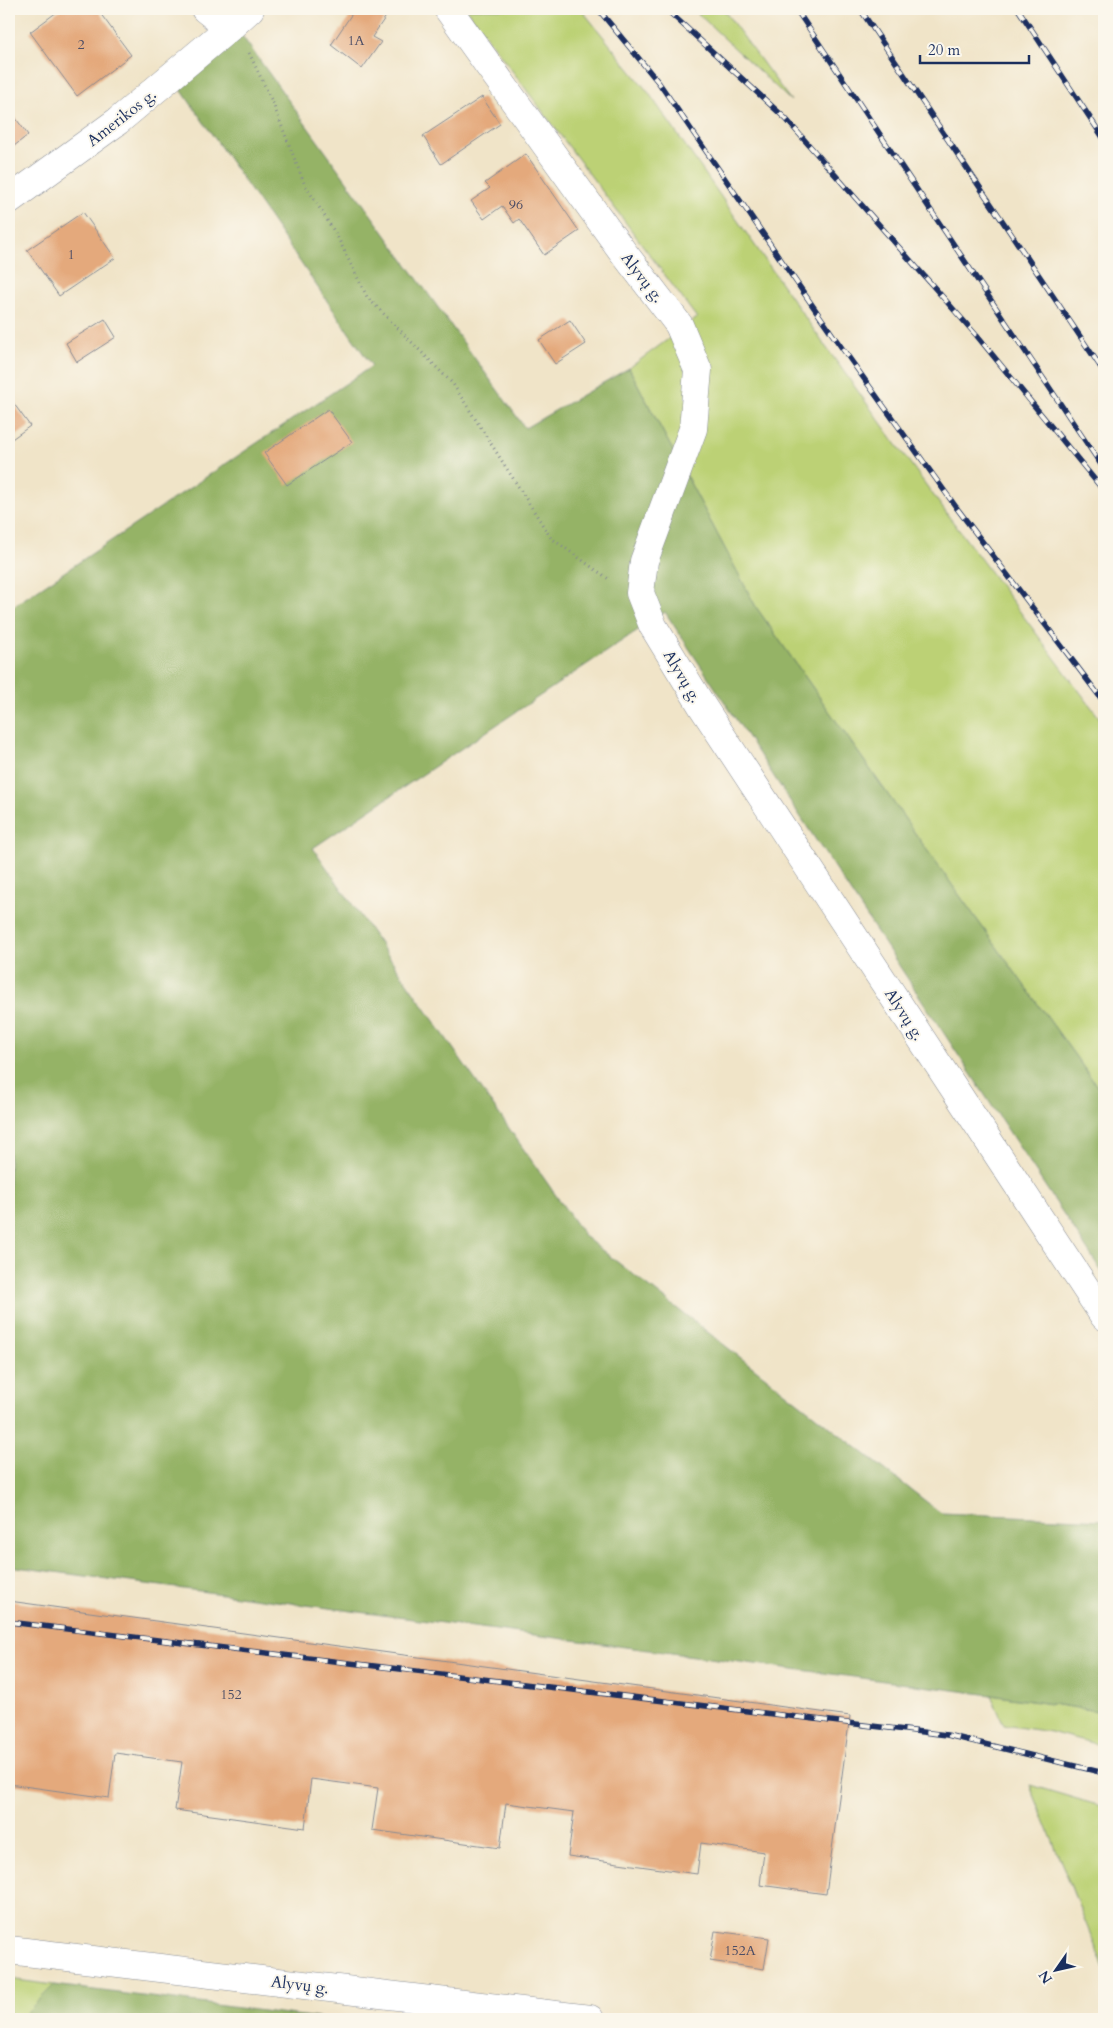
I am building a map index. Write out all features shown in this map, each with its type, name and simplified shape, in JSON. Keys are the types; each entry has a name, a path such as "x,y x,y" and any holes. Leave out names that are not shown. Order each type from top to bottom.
{"street":[{"path":"205,9 229,28 250,9"},
{"name":"Alyvų g.","path":"448,9 623,252 679,325 698,370 693,429 644,561 640,593 653,626 702,706 1104,1316"},
{"name":"Amerikos g.","path":"9,200 118,121 229,28"},
{"name":"Alyvų g.","path":"9,1950 590,2019"}],"path":[{"path":"229,28 248,52 272,101 304,183 337,236 367,297 452,384 551,538 605,578 640,593"}],"green space":[{"path":"466,9 581,9 648,92 823,343 947,514 1104,724 1104,1096 924,846 756,607 629,368 697,318"},
{"path":"693,9 723,9 791,101"},
{"path":"242,36 525,428 629,368 756,607 924,846 1104,1096 1104,1275 665,612 313,848 585,1237 941,1513 1104,1520 1104,1712 991,1695 9,1566 9,609 372,366 180,88"},
{"path":"991,1695 1104,1712 1104,1746 1050,1732 1004,1725"},
{"path":"1030,1785 1104,1807 1104,1968"},
{"path":"9,1979 54,1985 20,2019 9,2019"},
{"path":"54,1985 327,2019 20,2019"}],"building":[{"path":"61,9 97,9 131,55 77,96 30,32"},
{"path":"355,9 384,9 389,12 372,37 381,42 362,69 331,45"},
{"path":"482,97 500,124 441,164 423,136"},
{"path":"9,109 28,135 9,150"},
{"path":"526,154 579,231 544,255 519,219 514,223 502,206 484,219 471,201 490,188 485,183"},
{"path":"83,212 115,258 59,296 27,250"},
{"path":"105,319 116,337 77,362 66,343"},
{"path":"570,320 586,344 555,364 539,340"},
{"path":"9,397 30,426 9,441"},
{"path":"328,409 352,442 287,485 264,453"},
{"path":"9,1601 850,1716 826,1894 760,1885 764,1852 701,1843 697,1874 568,1856 574,1812 506,1803 500,1848 372,1830 378,1788 311,1779 305,1828 175,1810 182,1762 115,1753 109,1798 9,1784"},
{"path":"715,1931 769,1938 764,1969 710,1961"}],"railway":[{"path":"598,9 659,83 837,341 956,507 1104,702"},
{"path":"666,9 786,119 977,336 1104,491"},
{"path":"796,9 1104,469"},
{"path":"860,9 1104,372"},
{"path":"1018,9 1104,139"},
{"path":"9,1622 947,1735 1104,1773"}]}
